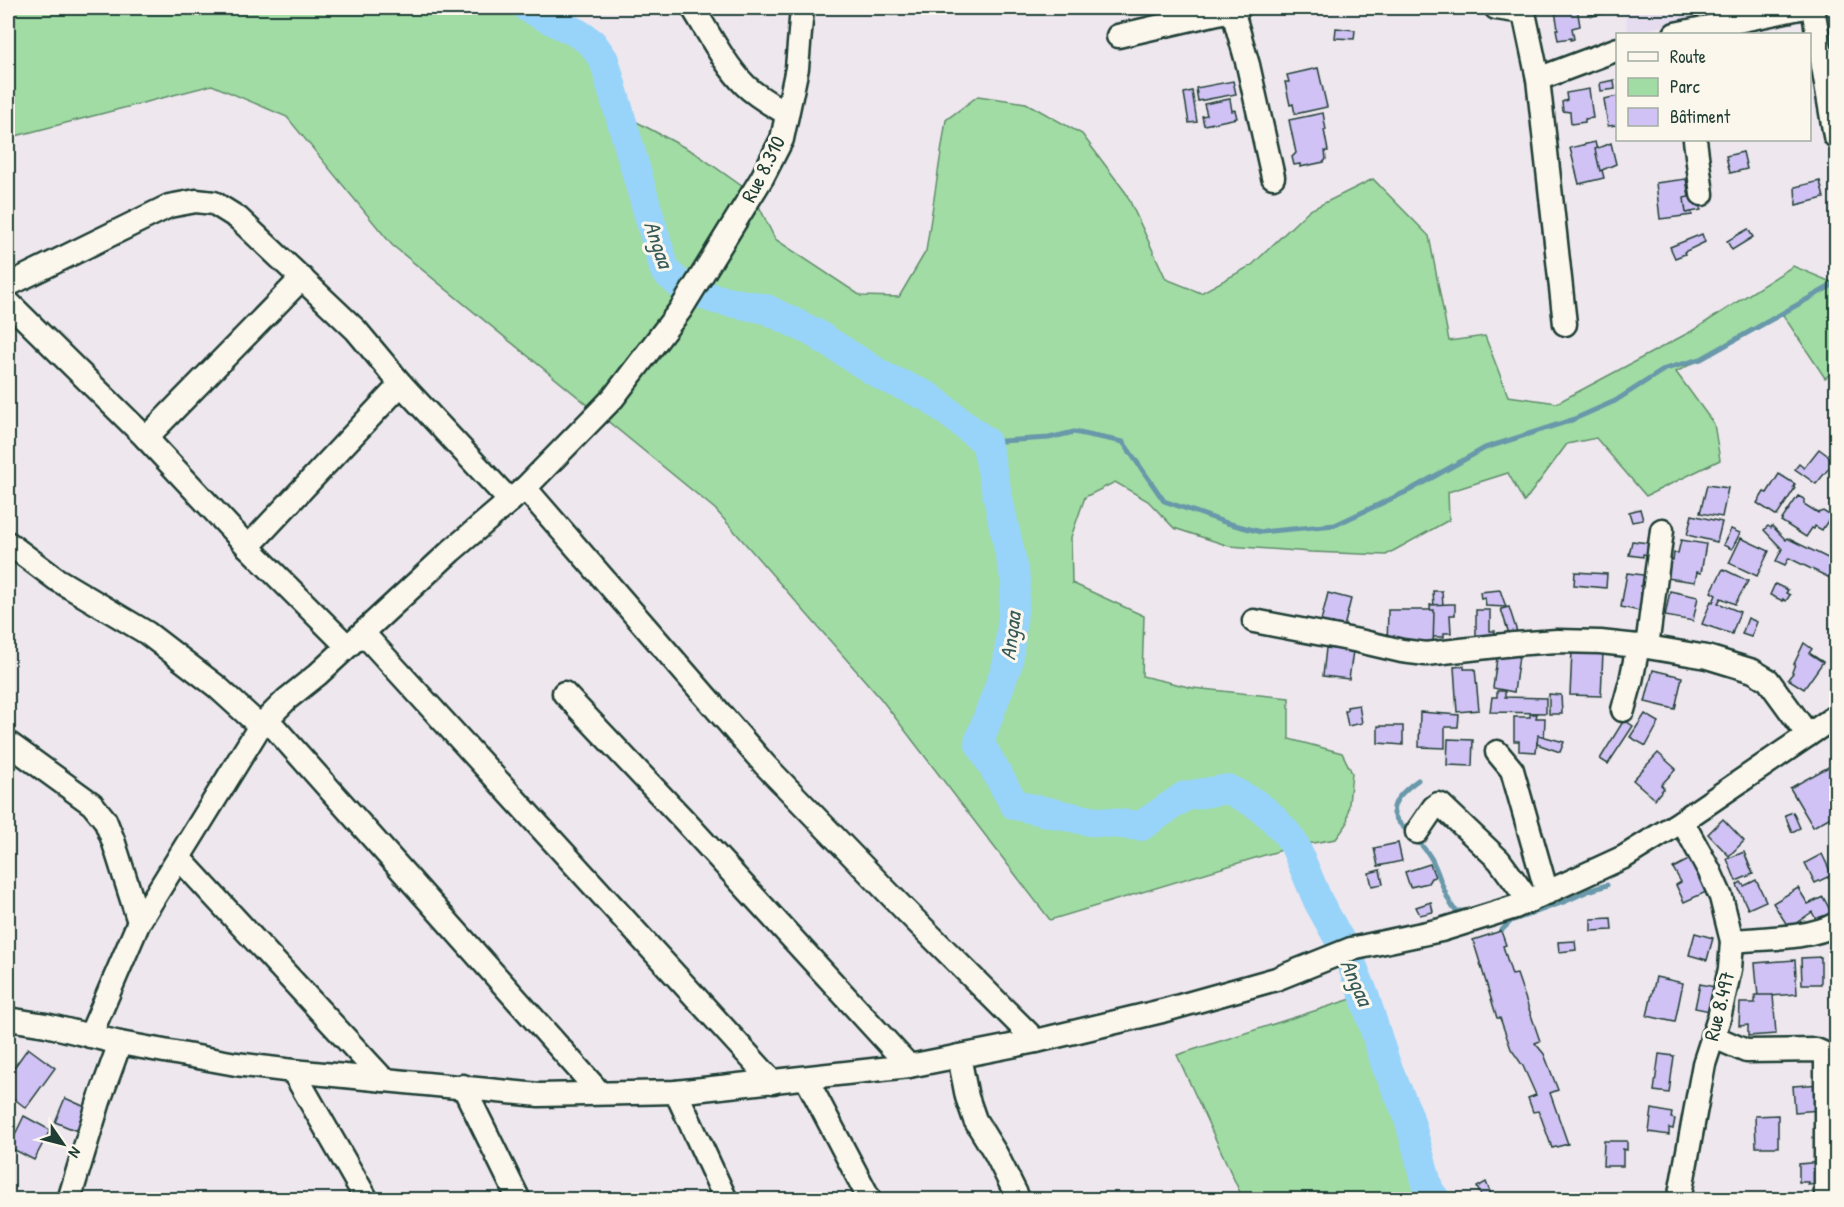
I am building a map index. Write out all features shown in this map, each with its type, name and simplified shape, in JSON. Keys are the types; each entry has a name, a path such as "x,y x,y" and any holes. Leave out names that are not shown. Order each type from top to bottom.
{"street":[{"path":"693,8 720,52 745,85 787,114"},
{"name":"Rue 8.310","path":"90,1036 139,922 263,723 451,551 517,494 614,398 681,309 762,178 782,139 797,68 802,8"},
{"path":"1118,36 1236,8 1273,177"},
{"path":"1496,8 1523,10 1538,79 1565,324"},
{"path":"1680,33 1800,8"},
{"path":"1813,8 1835,136"},
{"path":"1538,79 1616,49"},
{"path":"1695,141 1702,194"},
{"path":"8,285 169,206 196,201 214,203 238,218 356,330 401,384 517,494 765,765 1036,1041"},
{"path":"146,438 302,279"},
{"path":"8,302 146,438 248,546 355,640 773,1082"},
{"path":"248,546 401,384"},
{"path":"1623,710 1642,646 1662,530"},
{"path":"8,543 56,579 147,633 263,723 501,980 599,1092"},
{"path":"1254,621 1426,654 1557,641 1642,646 1707,657 1753,671 1768,680 1809,735"},
{"path":"564,693 909,1066"},
{"path":"8,1019 46,1025 120,1043 293,1071 539,1095 676,1092 909,1066 1036,1041 1162,1011 1276,979 1351,949 1441,930 1538,897 1624,857 1836,716"},
{"path":"8,743 92,804 105,820 139,922"},
{"path":"1497,752 1512,770 1538,897"},
{"path":"1417,832 1434,807 1441,805 1538,897"},
{"name":"Rue 8.497","path":"1679,1200 1704,1064 1730,969 1732,941 1721,897 1682,820"},
{"path":"179,858 384,1080"},
{"path":"1732,941 1811,933 1826,930 1836,924"},
{"path":"1712,1036 1746,1051 1816,1050 1822,1053 1826,1059 1826,1200"},
{"path":"69,1200 99,1101 120,1043"},
{"path":"959,1056 967,1097 975,1120 996,1154 1019,1200"},
{"path":"293,1071 367,1200"},
{"path":"806,1078 870,1200"},
{"path":"463,1086 519,1200"},
{"path":"676,1092 726,1200"}],"shaded area":[{"path":"1624,8 1753,8 1628,33"}],"green space":[{"path":"8,8 528,8 575,31 590,42 608,69 618,112 695,153 753,194 775,239 861,296 899,297 926,251 946,120 978,96 1026,103 1082,134 1126,193 1166,279 1201,293 1252,265 1308,211 1373,179 1429,236 1449,341 1485,336 1508,396 1557,403 1692,331 1793,266 1836,284 1836,371 1825,378 1783,315 1676,372 1714,424 1720,460 1646,496 1596,438 1567,444 1524,502 1508,473 1448,492 1449,520 1386,555 1229,546 1174,528 1148,501 1115,482 1085,497 1071,537 1072,583 1144,616 1142,676 1193,688 1289,698 1289,739 1342,753 1352,773 1347,824 1336,839 1295,846 1050,920 881,699 715,509 392,245 287,117 212,85 8,138"},
{"path":"1364,995 1386,1065 1408,1115 1429,1191 1436,1199 1243,1199 1177,1055"}],"building":[{"path":"891,8 919,8 920,11 892,15"},
{"path":"1552,8 1577,8 1580,26 1572,28 1574,39 1558,40 1555,11 1552,11"},
{"path":"1590,8 1616,8 1617,11 1592,16"},
{"path":"1336,28 1355,30 1354,39 1335,38"},
{"path":"1318,68 1327,107 1295,114 1293,104 1290,105 1285,82 1289,82 1287,75"},
{"path":"1614,80 1615,89 1601,91 1600,83"},
{"path":"1233,81 1236,94 1198,101 1196,88"},
{"path":"1589,89 1593,118 1571,124 1570,112 1563,111 1562,102 1567,100 1566,93"},
{"path":"1192,91 1197,122 1189,123 1184,93"},
{"path":"1616,96 1616,125 1608,126 1604,99"},
{"path":"1230,99 1232,111 1235,110 1237,118 1204,125 1202,116 1207,115 1204,104"},
{"path":"1323,113 1328,151 1325,151 1326,159 1324,162 1300,167 1300,164 1294,165 1292,157 1296,153 1289,120"},
{"path":"1595,142 1604,178 1579,184 1570,148"},
{"path":"1611,143 1616,164 1600,171 1595,149"},
{"path":"1743,152 1747,169 1730,173 1726,156"},
{"path":"1686,179 1692,215 1660,219 1656,183"},
{"path":"1820,181 1824,198 1796,205 1795,187"},
{"path":"1697,195 1701,210 1686,213 1684,198"},
{"path":"1748,229 1753,237 1732,250 1727,241"},
{"path":"1702,234 1705,242 1675,258 1670,247"},
{"path":"1819,449 1835,461 1816,484 1795,469 1799,464 1804,468"},
{"path":"1779,474 1795,484 1793,487 1795,488 1777,516 1757,503 1764,492 1767,493"},
{"path":"1707,485 1728,488 1722,517 1700,513"},
{"path":"1798,496 1804,499 1804,504 1818,513 1823,511 1831,516 1822,530 1815,526 1806,537 1781,521"},
{"path":"1640,509 1643,520 1632,522 1629,512"},
{"path":"1692,515 1722,522 1717,542 1687,535"},
{"path":"1768,526 1771,528 1772,526 1786,540 1787,538 1836,562 1836,571 1832,579 1789,558 1785,565 1776,561 1782,549 1764,530"},
{"path":"1731,529 1740,533 1732,549 1723,545"},
{"path":"1741,538 1769,551 1757,576 1729,563"},
{"path":"1681,540 1706,544 1701,573 1697,572 1695,582 1667,578 1670,560 1673,560 1674,553 1678,553"},
{"path":"1632,541 1664,545 1663,557 1643,554 1643,557 1629,555"},
{"path":"1723,569 1748,581 1735,604 1721,598 1718,603 1740,612 1732,634 1702,624 1711,601 1713,602 1716,595 1711,592"},
{"path":"1575,572 1607,574 1606,588 1574,585"},
{"path":"1627,573 1651,576 1660,590 1641,586 1641,599 1647,599 1644,612 1621,607"},
{"path":"1775,584 1788,590 1786,593 1790,595 1786,601 1770,595"},
{"path":"1500,590 1506,607 1486,606 1485,598 1481,599 1480,592"},
{"path":"1433,591 1442,591 1443,606 1434,607"},
{"path":"1670,591 1698,597 1693,621 1665,616"},
{"path":"1328,593 1351,599 1343,631 1320,625"},
{"path":"1455,604 1455,615 1450,615 1451,633 1444,633 1444,637 1432,637 1430,605"},
{"path":"1509,607 1518,635 1510,637 1501,609"},
{"path":"1388,610 1434,610 1433,648 1387,647"},
{"path":"1476,610 1490,610 1490,631 1495,631 1495,640 1476,644"},
{"path":"1748,618 1757,622 1751,637 1742,634"},
{"path":"1804,643 1812,649 1809,653 1823,662 1804,689 1788,679 1793,673 1794,664"},
{"path":"1326,648 1353,651 1349,679 1323,676"},
{"path":"1572,651 1603,652 1601,696 1570,695"},
{"path":"1519,656 1514,692 1493,688 1497,658"},
{"path":"1464,666 1464,669 1475,669 1479,710 1457,712 1454,667"},
{"path":"1653,670 1682,677 1675,709 1645,702"},
{"path":"1497,691 1505,691 1505,697 1546,698 1546,713 1490,712 1492,697 1497,697"},
{"path":"1549,694 1561,695 1562,714 1549,714"},
{"path":"1359,705 1362,723 1348,726 1345,711 1347,707"},
{"path":"1420,712 1459,715 1458,727 1445,727 1445,748 1419,747"},
{"path":"1530,714 1537,714 1536,718 1545,718 1544,742 1537,742 1536,752 1519,751 1519,741 1514,741 1514,717 1530,717"},
{"path":"1645,714 1659,722 1646,746 1630,737"},
{"path":"1624,720 1633,726 1608,764 1600,759"},
{"path":"1378,726 1403,726 1403,745 1378,743"},
{"path":"1538,735 1564,742 1560,752 1537,744"},
{"path":"1448,739 1473,740 1472,766 1447,765"},
{"path":"1658,753 1676,769 1661,785 1664,788 1655,799 1633,780"},
{"path":"1832,765 1836,773 1836,814 1813,827 1790,788"},
{"path":"1793,812 1800,828 1792,832 1785,815"},
{"path":"1723,819 1744,841 1729,856 1708,834"},
{"path":"1398,843 1402,861 1378,866 1374,848"},
{"path":"1744,852 1753,874 1736,881 1727,859"},
{"path":"1822,854 1832,875 1815,883 1805,863"},
{"path":"1698,855 1715,888 1684,902 1676,885 1681,882 1673,868"},
{"path":"1430,864 1435,877 1431,878 1428,883 1410,887 1405,872"},
{"path":"1380,870 1383,884 1372,886 1369,873"},
{"path":"1756,880 1766,901 1748,909 1737,885 1741,882 1744,886"},
{"path":"1798,888 1808,904 1823,897 1836,921 1823,932 1812,912 1789,928 1773,903"},
{"path":"1431,902 1433,912 1420,915 1416,907"},
{"path":"1611,918 1612,930 1591,931 1591,919"},
{"path":"1501,931 1512,975 1517,974 1540,1041 1535,1043 1544,1054 1558,1090 1550,1093 1568,1144 1552,1148 1541,1117 1538,1111 1533,1112 1528,1098 1536,1095 1523,1066 1511,1049 1500,1018 1497,1018 1473,940"},
{"path":"1695,933 1713,938 1707,960 1689,955"},
{"path":"1575,941 1576,950 1559,952 1558,942"},
{"path":"1821,957 1821,984 1802,984 1801,958"},
{"path":"1795,960 1797,994 1758,997 1755,963"},
{"path":"1656,977 1683,983 1675,1022 1647,1016"},
{"path":"1700,984 1725,989 1715,1012 1695,1008"},
{"path":"1755,995 1773,995 1776,1034 1748,1036 1748,1025 1739,1026 1740,1003 1755,1003"},
{"path":"28,1048 55,1068 26,1108 8,1094 8,1076"},
{"path":"1659,1054 1674,1056 1669,1093 1654,1091"},
{"path":"1822,1084 1820,1110 1795,1112 1793,1086"},
{"path":"65,1098 92,1110 82,1133 55,1122"},
{"path":"1652,1109 1672,1113 1671,1118 1675,1119 1673,1129 1669,1128 1669,1135 1649,1132"},
{"path":"1778,1115 1778,1147 1756,1147 1755,1116"},
{"path":"24,1116 50,1130 34,1160 9,1147"},
{"path":"1604,1141 1627,1141 1627,1150 1623,1149 1623,1166 1603,1166"},
{"path":"1820,1162 1821,1184 1808,1185 1809,1182 1799,1182 1799,1164"},
{"path":"1486,1182 1492,1200 1483,1200 1477,1187"}],"waterway":[{"name":"Angaa","path":"528,8 579,34 592,43 604,60 665,271 682,286 715,299 766,309 813,332 884,377 929,397 986,442 1016,582 1008,663 979,742 1015,805 1090,821 1141,826 1185,796 1228,789 1256,804 1271,816 1288,835 1295,846 1318,901 1348,955 1364,995 1386,1065 1408,1115 1429,1191 1436,1200"},
{"path":"986,442 1049,438 1074,432 1123,442 1164,501 1261,532 1335,525 1410,490 1485,448 1572,420 1615,401 1665,369 1701,359 1836,283"},
{"path":"1418,780 1395,803 1394,812 1398,820 1423,846 1431,858 1454,909 1466,911"},
{"path":"1501,931 1511,921 1607,885"}]}
